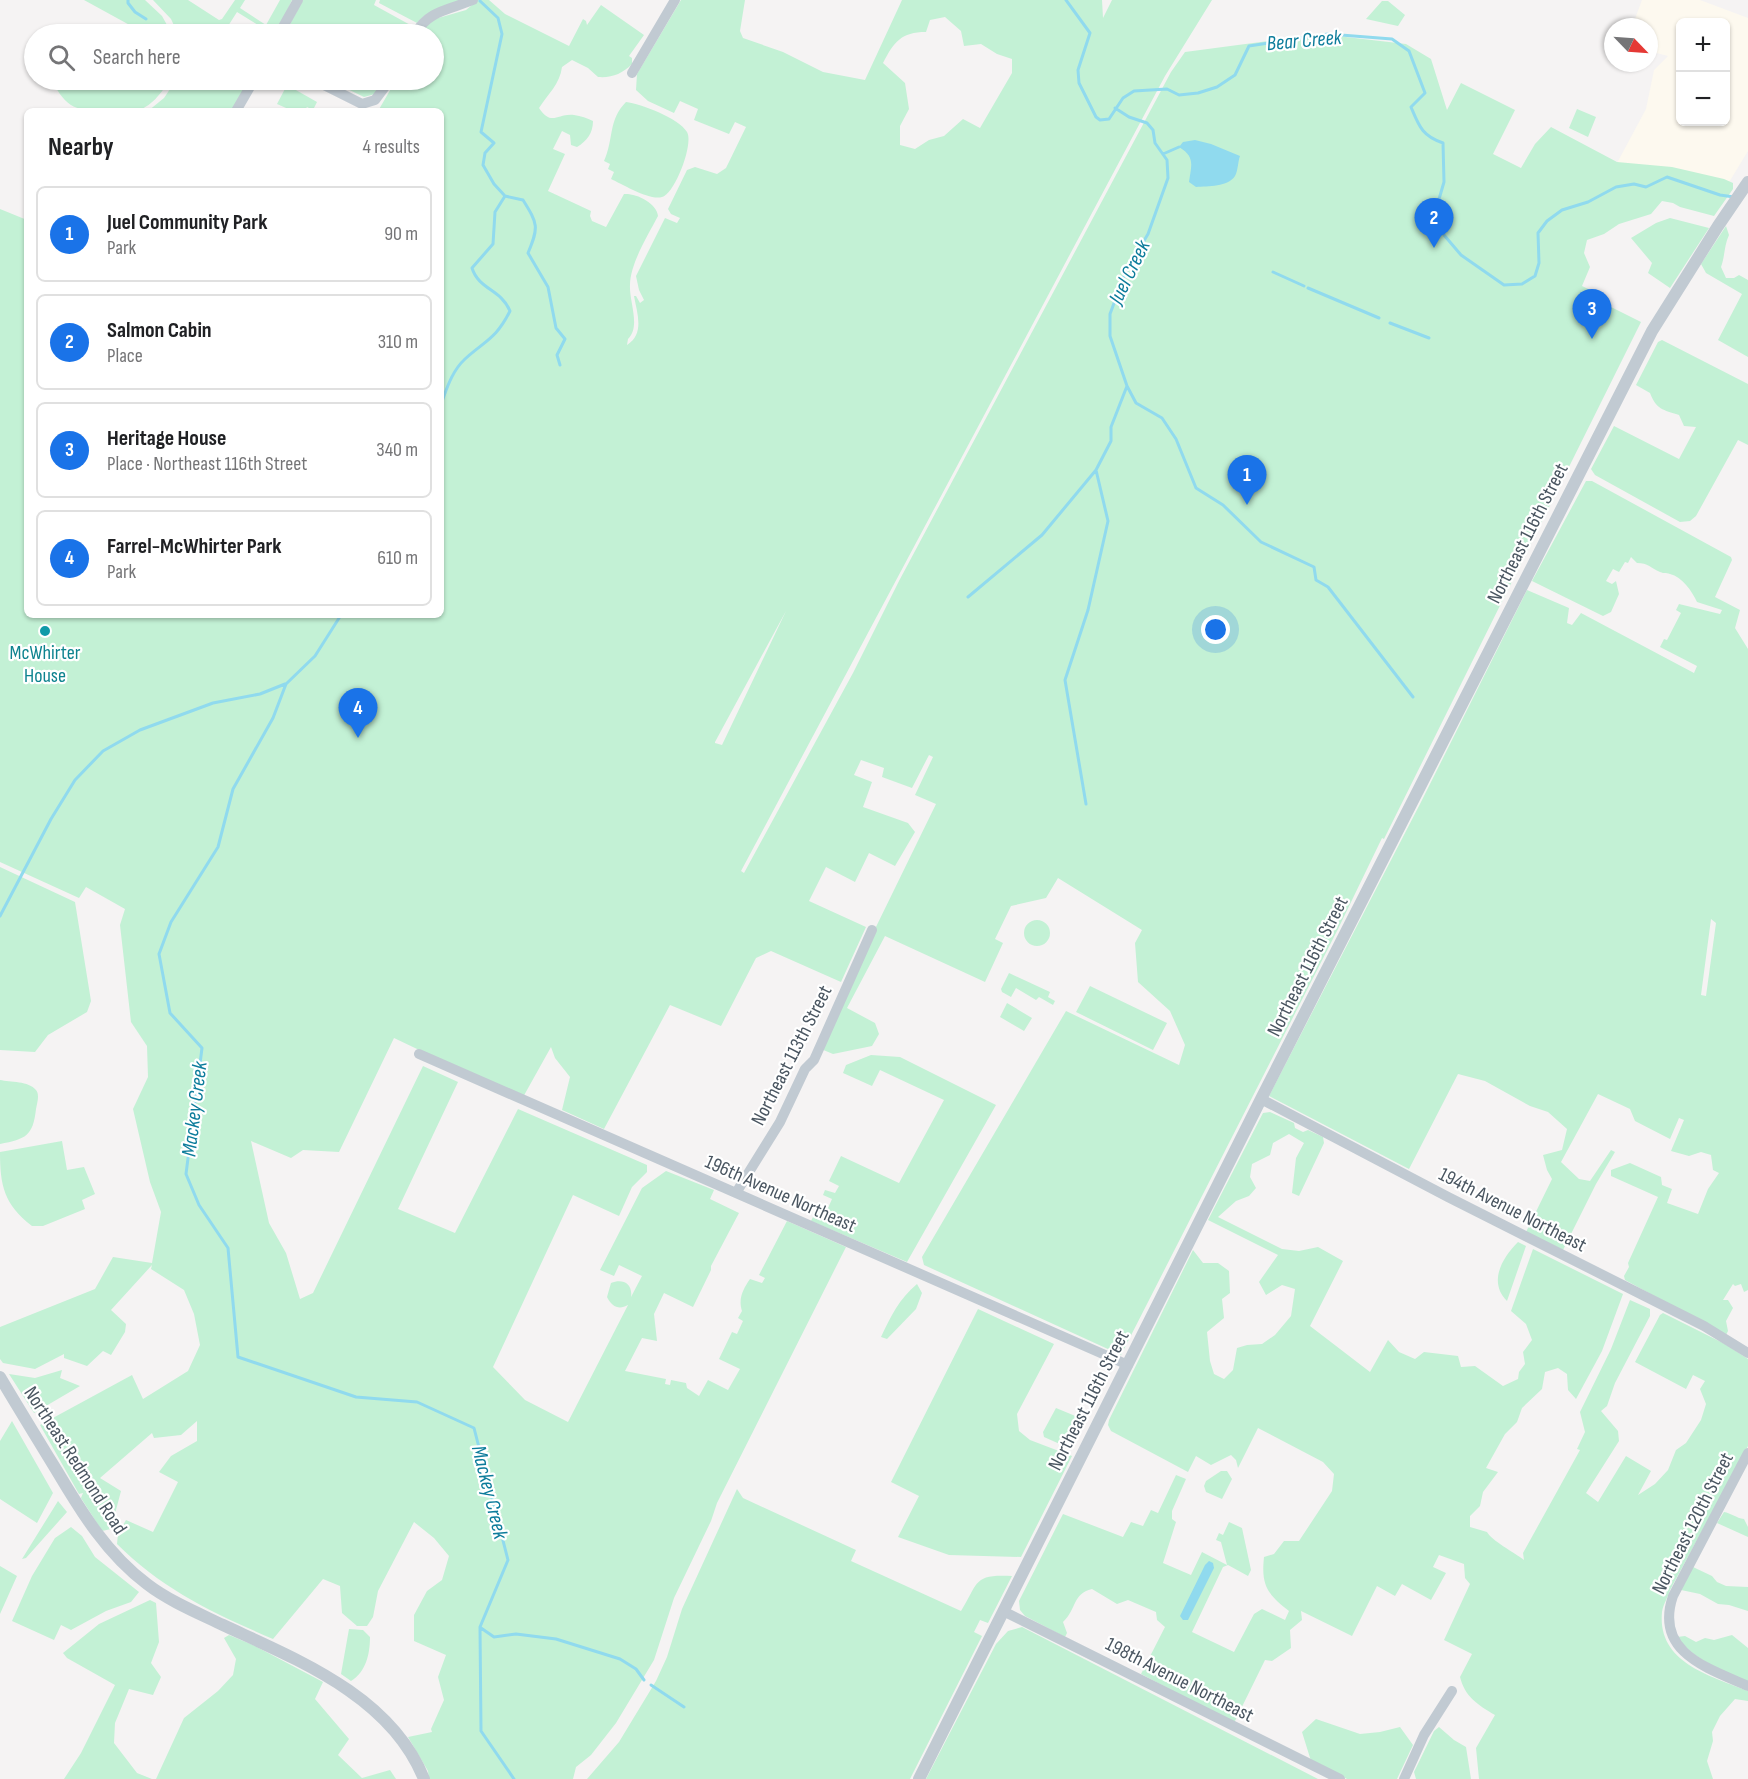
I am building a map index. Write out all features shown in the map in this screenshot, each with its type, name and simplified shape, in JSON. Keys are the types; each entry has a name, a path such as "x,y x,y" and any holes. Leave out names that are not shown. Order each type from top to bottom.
{"street":[{"path":"286,24 298,0"},
{"path":"422,24 436,12 453,9 473,0"},
{"path":"632,73 675,0"},
{"path":"238,108 248,90"},
{"path":"334,90 362,104 375,100 382,90"},
{"name":"Northeast 116th Street","path":"919,1779 1261,1099 1652,331 1745,186"},
{"name":"Northeast 113th Street","path":"736,1193 780,1122 805,1069 814,1060 872,930"},
{"name":"196th Avenue Northeast","path":"419,1054 1128,1365"},
{"name":"194th Avenue Northeast","path":"1261,1099 1448,1197 1704,1326 1748,1353"},
{"name":"Northeast Redmond Road","path":"0,1377 85,1517 106,1546 148,1586 190,1610 325,1675 354,1694 383,1719 406,1745 419,1765 424,1779"},
{"name":"Northeast 120th Street","path":"1748,1453 1673,1596 1668,1610 1668,1624 1678,1646 1690,1659 1748,1686"},
{"name":"198th Avenue Northeast","path":"1003,1611 1340,1779"},
{"path":"1404,1779 1424,1735 1452,1691"}],"shaded area":[{"path":"1642,0 1700,0 1748,18 1748,151 1728,184 1617,163 1646,109 1654,72 1658,72 1658,66 1668,56 1658,53 1658,18 1635,18"}],"green space":[{"path":"84,0 145,0 162,16 166,24 128,24"},
{"path":"153,0 188,0 219,20 235,0 245,0 240,8 264,24 256,24 237,12 229,24 173,24"},
{"path":"280,0 292,0 281,24 267,24"},
{"path":"303,0 376,0 374,5 409,24 290,24"},
{"path":"380,0 464,0 433,11 417,23 379,3"},
{"path":"478,0 489,0 505,14 569,46 583,19 587,25 601,5 644,35 629,56 632,58 632,64 616,75 598,77 588,68 572,60 562,67 556,84 539,108 551,118 574,115 593,121 589,136 577,147 571,145 570,135 562,131 553,149 565,154 548,191 591,211 592,221 606,227 624,194 645,200 657,211 658,216 633,268 630,292 634,327 627,345 633,340 638,329 634,296 640,303 644,300 636,276 665,218 677,223 680,218 671,214 668,209 687,170 695,167 717,174 726,168 746,127 735,122 729,134 694,120 698,109 680,101 674,113 648,101 636,90 637,74 681,0 745,0 740,31 743,38 783,52 823,72 865,80 902,0 1102,0 1103,18 1112,0 1212,0 1165,76 741,871 744,873 853,673 899,581 1171,72 1185,52 1320,34 1406,44 1431,59 1447,110 1461,83 1515,110 1493,154 1521,168 1535,144 1551,127 1617,162 1672,167 1733,183 1733,189 1714,216 1662,201 1651,214 1619,224 1604,234 1587,240 1584,253 1590,267 1582,286 1609,299 1607,305 1641,322 1384,839 1382,838 1121,1355 924,1265 922,1257 1066,1011 1179,1065 1185,1045 1170,1011 1138,982 1135,943 1142,930 1058,878 1046,898 1011,906 995,939 1003,943 985,982 885,936 847,1008 875,1023 879,1034 872,1046 833,1054 821,1049 874,931 936,804 915,795 933,757 929,755 912,788 882,777 884,768 861,760 854,775 872,782 863,807 908,823 915,832 895,866 869,853 855,882 826,867 809,901 866,927 841,982 771,951 756,958 721,1026 670,1005 604,1129 562,1110 570,1077 555,1058 551,1047 522,1099 394,1038 339,1152 303,1150 291,1158 251,1141 269,1223 286,1253 300,1299 313,1293 423,1066 458,1082 398,1209 455,1233 518,1109 647,1165 647,1172 632,1187 619,1216 573,1195 493,1367 525,1400 568,1422 628,1305 619,1307 613,1305 609,1300 607,1297 611,1283 619,1281 626,1283 629,1286 631,1297 642,1276 619,1265 614,1276 600,1270 642,1188 666,1171 714,1190 710,1199 739,1213 711,1266 693,1307 664,1293 654,1314 657,1341 642,1338 625,1371 666,1379 665,1384 670,1385 671,1380 686,1383 687,1388 699,1396 708,1380 728,1390 740,1369 719,1359 732,1332 737,1334 743,1321 738,1318 742,1311 743,1290 750,1279 762,1283 765,1278 759,1275 787,1221 846,1247 717,1503 711,1521 674,1598 654,1660 616,1723 591,1755 576,1767 573,1779 429,1779 428,1771 408,1737 432,1732 431,1729 444,1700 438,1677 446,1655 414,1641 414,1615 427,1591 442,1580 449,1556 434,1538 414,1522 378,1591 373,1617 367,1626 357,1626 342,1613 340,1586 323,1579 273,1639 210,1610 171,1588 117,1544 118,1534 126,1520 153,1532 178,1482 159,1472 171,1456 197,1441 197,1421 181,1435 154,1438 152,1433 100,1478 121,1491 111,1529 102,1531 81,1498 83,1493 79,1494 40,1425 132,1375 143,1399 188,1371 200,1345 194,1314 184,1290 151,1269 152,1265 111,1310 126,1324 125,1332 111,1355 103,1351 87,1366 64,1358 64,1354 35,1369 3,1363 0,1359 0,1327 95,1289 113,1257 152,1263 161,1212 150,1182 133,1109 148,1077 147,1046 131,1022 120,925 125,909 86,887 79,898 0,862 0,209 24,219 24,618 444,618 444,108 380,108 390,90 444,90 444,24 426,24 428,21 466,10","holes":["945,17 961,31 964,46 981,44 997,54 1012,59 1012,73 980,128 963,119 944,136 929,140 915,149 900,145 900,126 909,109 905,83 883,63 899,40 910,34 926,32 930,20","786,611 722,745 715,742"]},
{"path":"1382,1 1388,1 1405,15 1398,26 1366,19"},
{"path":"57,90 163,90 151,103 143,108 78,108 62,97"},
{"path":"169,90 245,90 235,108 152,108"},
{"path":"284,90 296,90 317,102 314,108 286,108 277,104"},
{"path":"350,90 378,90 375,94 364,97"},
{"path":"626,102 668,117 687,132 688,146 682,168 672,187 662,197 651,197 611,179 614,172 608,169 610,164 604,161 616,116"},
{"path":"1577,109 1596,117 1588,137 1569,128"},
{"path":"1670,218 1709,228 1670,288 1648,273 1652,263 1631,238 1656,223"},
{"path":"1726,226 1729,235 1721,267 1726,278 1739,275 1748,280 1748,357 1718,340 1742,294 1706,273 1701,264"},
{"path":"1662,340 1748,384 1748,445 1738,440 1696,516 1690,521 1680,522 1595,475 1591,469 1614,426 1679,459 1696,427 1684,426 1679,415 1661,408 1650,393 1636,385 1658,342"},
{"path":"1586,481 1592,481 1731,557 1732,560 1715,597 1740,610 1735,628 1748,649 1748,1290 1744,1292 1741,1284 1735,1286 1733,1284 1723,1300 1728,1300 1733,1308 1726,1321 1728,1331 1726,1335 1625,1280 1624,1276 1658,1197 1611,1176 1611,1170 1630,1163 1661,1177 1662,1185 1672,1189 1667,1203 1698,1214 1708,1189 1719,1173 1713,1170 1711,1155 1701,1152 1689,1156 1671,1151 1684,1120 1679,1118 1670,1139 1635,1121 1630,1109 1598,1094 1561,1162 1579,1179 1590,1181 1611,1150 1615,1152 1563,1250 1526,1232 1552,1179 1543,1155 1562,1150 1567,1129 1548,1112 1530,1106 1485,1081 1458,1074 1409,1169 1269,1096 1420,804 1527,590 1569,608 1567,623 1572,625 1581,613 1694,673 1697,666 1660,647 1664,639 1667,640 1681,613 1676,610 1679,604 1720,614 1722,610 1697,602 1679,578 1637,563 1631,557 1619,572 1613,569 1606,581 1612,584 1616,581 1619,594 1611,612 1603,616 1532,581","holes":["1711,919 1716,923 1706,996 1701,995"]},
{"path":"0,867 75,902 91,1001 87,1012 48,1035 35,1052 0,1050"},
{"path":"1037,920 1046,924 1050,933 1046,942 1037,946 1028,942 1024,933 1028,924"},
{"path":"1009,973 1050,992 1048,997 1055,1001 1053,1005 1039,997 1036,1000 1016,988 1011,997 1002,992 1001,989"},
{"path":"1090,986 1167,1023 1153,1050 1076,1012"},
{"path":"1007,1003 1032,1018 1024,1031 1000,1017"},
{"path":"871,1055 900,1057 996,1105 907,1262 811,1221 819,1205 828,1208 832,1199 823,1195 825,1190 835,1193 839,1186 829,1181 841,1156 899,1183 944,1100 880,1070 872,1086 843,1073 846,1065"},
{"path":"0,1080 29,1085 36,1090 38,1097 33,1125 27,1135 0,1144"},
{"path":"1270,1112 1294,1123 1295,1128 1303,1132 1308,1130 1323,1137 1324,1143 1299,1196 1292,1193 1296,1158 1304,1143 1289,1134 1273,1143 1270,1155 1252,1164 1250,1177 1256,1188 1249,1196 1236,1201 1218,1217 1282,1249 1299,1251 1318,1247 1343,1261 1310,1326 1370,1372 1388,1340 1399,1352 1415,1359 1424,1352 1458,1356 1461,1367 1475,1366 1503,1386 1518,1379 1519,1372 1525,1364 1523,1352 1532,1340 1526,1324 1511,1311 1533,1249 1623,1294 1602,1351 1576,1399 1568,1390 1567,1374 1558,1368 1545,1372 1542,1389 1522,1408 1517,1422 1505,1434 1486,1468 1498,1472 1483,1492 1480,1506 1470,1516 1470,1527 1487,1532 1498,1543 1524,1560 1523,1553 1580,1450 1577,1449 1585,1432 1580,1412 1611,1349 1630,1300 1650,1309 1650,1316 1615,1383 1607,1406 1601,1411 1618,1431 1619,1441 1586,1493 1598,1502 1626,1456 1651,1471 1638,1495 1655,1484 1668,1470 1676,1450 1686,1443 1701,1420 1706,1404 1700,1389 1705,1381 1693,1375 1686,1389 1635,1362 1660,1315 1663,1313 1725,1344 1748,1359 1748,1446 1670,1590 1662,1612 1663,1629 1668,1644 1677,1655 1703,1673 1748,1691 1748,1701 1735,1699 1720,1716 1712,1732 1713,1741 1707,1761 1713,1779 1479,1779 1476,1748 1495,1715 1473,1700 1462,1684 1460,1677 1472,1654 1444,1640 1470,1584 1465,1578 1464,1564 1439,1555 1433,1567 1446,1573 1431,1600 1402,1584 1395,1596 1377,1586 1352,1636 1301,1611 1302,1620 1290,1630 1291,1648 1272,1661 1265,1660 1234,1723 1141,1674 1165,1627 1157,1620 1156,1612 1128,1600 1117,1604 1092,1589 1081,1594 1063,1622 1067,1633 1065,1637 1025,1616 1020,1610 1019,1601 1063,1514 1123,1537 1131,1522 1143,1526 1151,1510 1158,1513 1176,1475 1186,1479 1172,1511 1172,1519 1176,1522 1163,1563 1191,1575 1202,1552 1227,1565 1221,1542 1216,1540 1219,1533 1223,1535 1229,1522 1242,1528 1251,1570 1248,1576 1228,1565 1223,1567 1192,1632 1234,1652 1254,1614 1262,1609 1285,1620 1289,1611 1275,1599 1265,1582 1264,1557 1274,1554 1284,1541 1299,1541 1332,1491 1334,1474 1323,1462 1258,1428 1238,1468 1236,1460 1231,1455 1211,1465 1196,1456 1188,1472 1111,1431 1108,1425 1193,1250 1203,1263 1218,1263 1229,1271 1230,1293 1222,1299 1224,1318 1207,1332 1210,1361 1214,1374 1224,1379 1233,1370 1237,1348 1262,1344 1275,1335 1291,1316 1295,1289 1282,1285 1266,1295 1259,1282 1278,1255 1208,1220 1263,1113"},
{"path":"62,1141 67,1170 84,1167 95,1194 82,1200 85,1209 43,1226 32,1226 15,1210 6,1194 1,1175 0,1152"},
{"path":"1518,1242 1526,1246 1507,1301 1498,1286 1499,1270 1507,1255"},
{"path":"917,1284 922,1293 916,1309 887,1339 881,1337 900,1302"},
{"path":"978,1309 1054,1344 1017,1414 1019,1431 1030,1440 1072,1456 1021,1557 949,1555 898,1537 919,1496 891,1482"},
{"path":"62,1370 60,1378 80,1386 34,1413 9,1374 35,1378"},
{"path":"1056,1408 1085,1420 1071,1449 1044,1437 1043,1432"},
{"path":"12,1421 53,1493 37,1523 0,1499 0,1441"},
{"path":"1221,1471 1227,1471 1232,1479 1222,1499 1206,1492 1204,1486 1206,1481"},
{"path":"737,1489 743,1498 856,1550 851,1561 961,1611 975,1587 983,1579 1012,1576 988,1623 980,1620 974,1632 982,1636 910,1779 587,1779 619,1742 656,1681 667,1657 682,1609"},
{"path":"58,1501 67,1512 26,1558 22,1559"},
{"path":"1724,1512 1744,1519 1748,1527 1748,1537 1717,1523"},
{"path":"71,1527 82,1536 95,1557 139,1592 131,1602 106,1611 71,1630 61,1625 54,1640 12,1621 32,1576 55,1538"},
{"path":"0,1566 17,1576 0,1614"},
{"path":"1693,1567 1726,1586 1748,1587 1748,1611 1718,1604 1700,1594 1681,1590"},
{"path":"150,1600 156,1603 159,1642 151,1663 161,1677 153,1695 129,1689 115,1723 114,1743 137,1773 152,1779 64,1779 81,1753 115,1685 67,1658 63,1653 99,1624"},
{"path":"1022,1627 1318,1779 926,1779 996,1644 1008,1631"},
{"path":"349,1629 363,1630 370,1637 364,1668 351,1681 341,1674"},
{"path":"229,1635 323,1682 315,1699 349,1739 338,1755 362,1778 390,1770 396,1779 156,1779 184,1718 218,1691 233,1675 236,1659 224,1638"},
{"path":"1732,1635 1748,1648 1748,1682 1701,1659 1677,1637 1685,1636 1696,1642 1705,1638 1714,1640"},
{"path":"1316,1719 1360,1734 1400,1727 1413,1745 1397,1779 1347,1779 1311,1761 1302,1732"},
{"path":"1439,1727 1466,1747 1471,1779 1416,1779 1414,1772 1434,1731"}],"water":[{"path":"1195,140 1240,156 1236,174 1232,180 1217,185 1196,187 1189,182 1190,158 1179,147 1183,142"},
{"path":"1209,1561 1213,1563 1214,1568 1188,1620 1183,1620 1180,1616"}],"waterway":[{"path":"128,0 135,12 146,19"},
{"name":"Bear Creek","path":"1066,0 1090,33 1078,70 1079,83 1096,117 1100,120 1109,119 1123,98 1134,91 1167,89 1179,95 1198,93 1217,87 1235,75 1249,46 1328,34 1392,39 1409,51 1425,93 1411,107 1416,120 1426,134 1443,143 1444,182 1437,206 1444,235 1461,255 1504,285 1522,284 1535,276 1539,263 1538,233 1547,221 1562,210 1588,202 1616,187 1634,184 1646,187 1667,177 1720,195 1734,197"},
{"name":"Mackey Creek","path":"444,396 457,369 495,333 510,311 501,298 480,281 472,268 493,244 495,212 505,196 494,184 483,165 485,153 494,143 481,132 502,34 498,18 480,1"},
{"name":"Juel Creek","path":"1115,108 1129,117 1147,123 1153,130 1155,143 1167,160 1168,178 1148,234 1126,271 1110,314 1110,336 1127,386 1136,403 1162,418 1176,439 1196,488 1223,505 1261,542 1314,567 1316,580 1328,587 1413,697"},
{"path":"1163,154 1179,147"},
{"path":"505,196 523,200 534,220 534,237 528,253 548,287 556,328 565,339 557,355 560,365"},
{"path":"1273,272 1304,286"},
{"path":"1308,288 1379,318"},
{"path":"1390,323 1429,338"},
{"path":"968,597 1042,535 1096,470 1111,441 1111,427 1127,386"},
{"path":"1086,804 1065,680 1088,610 1108,521 1096,470"},
{"name":"Mackey Creek","path":"339,618 315,656 286,684 273,718 233,789 218,847 171,922 159,954 170,1013 202,1048 186,1174 199,1205 228,1248 238,1357 356,1397 417,1402 474,1428 508,1560 480,1627 481,1731 514,1779"},
{"path":"0,916 51,819 75,780 103,751 140,730 213,703 260,694 285,684"},
{"path":"481,1628 494,1637 516,1634 556,1639 620,1659 636,1669 644,1680"},
{"path":"651,1685 684,1707"}],"place":[{"name":"Salmon Cabin","path":"1434,248"},
{"name":"Heritage House","path":"1592,339"},
{"name":"Juel Community Park","path":"1247,505"},
{"name":"McWhirter House","path":"45,631"},
{"name":"Farrel-McWhirter Park","path":"358,738"}]}
